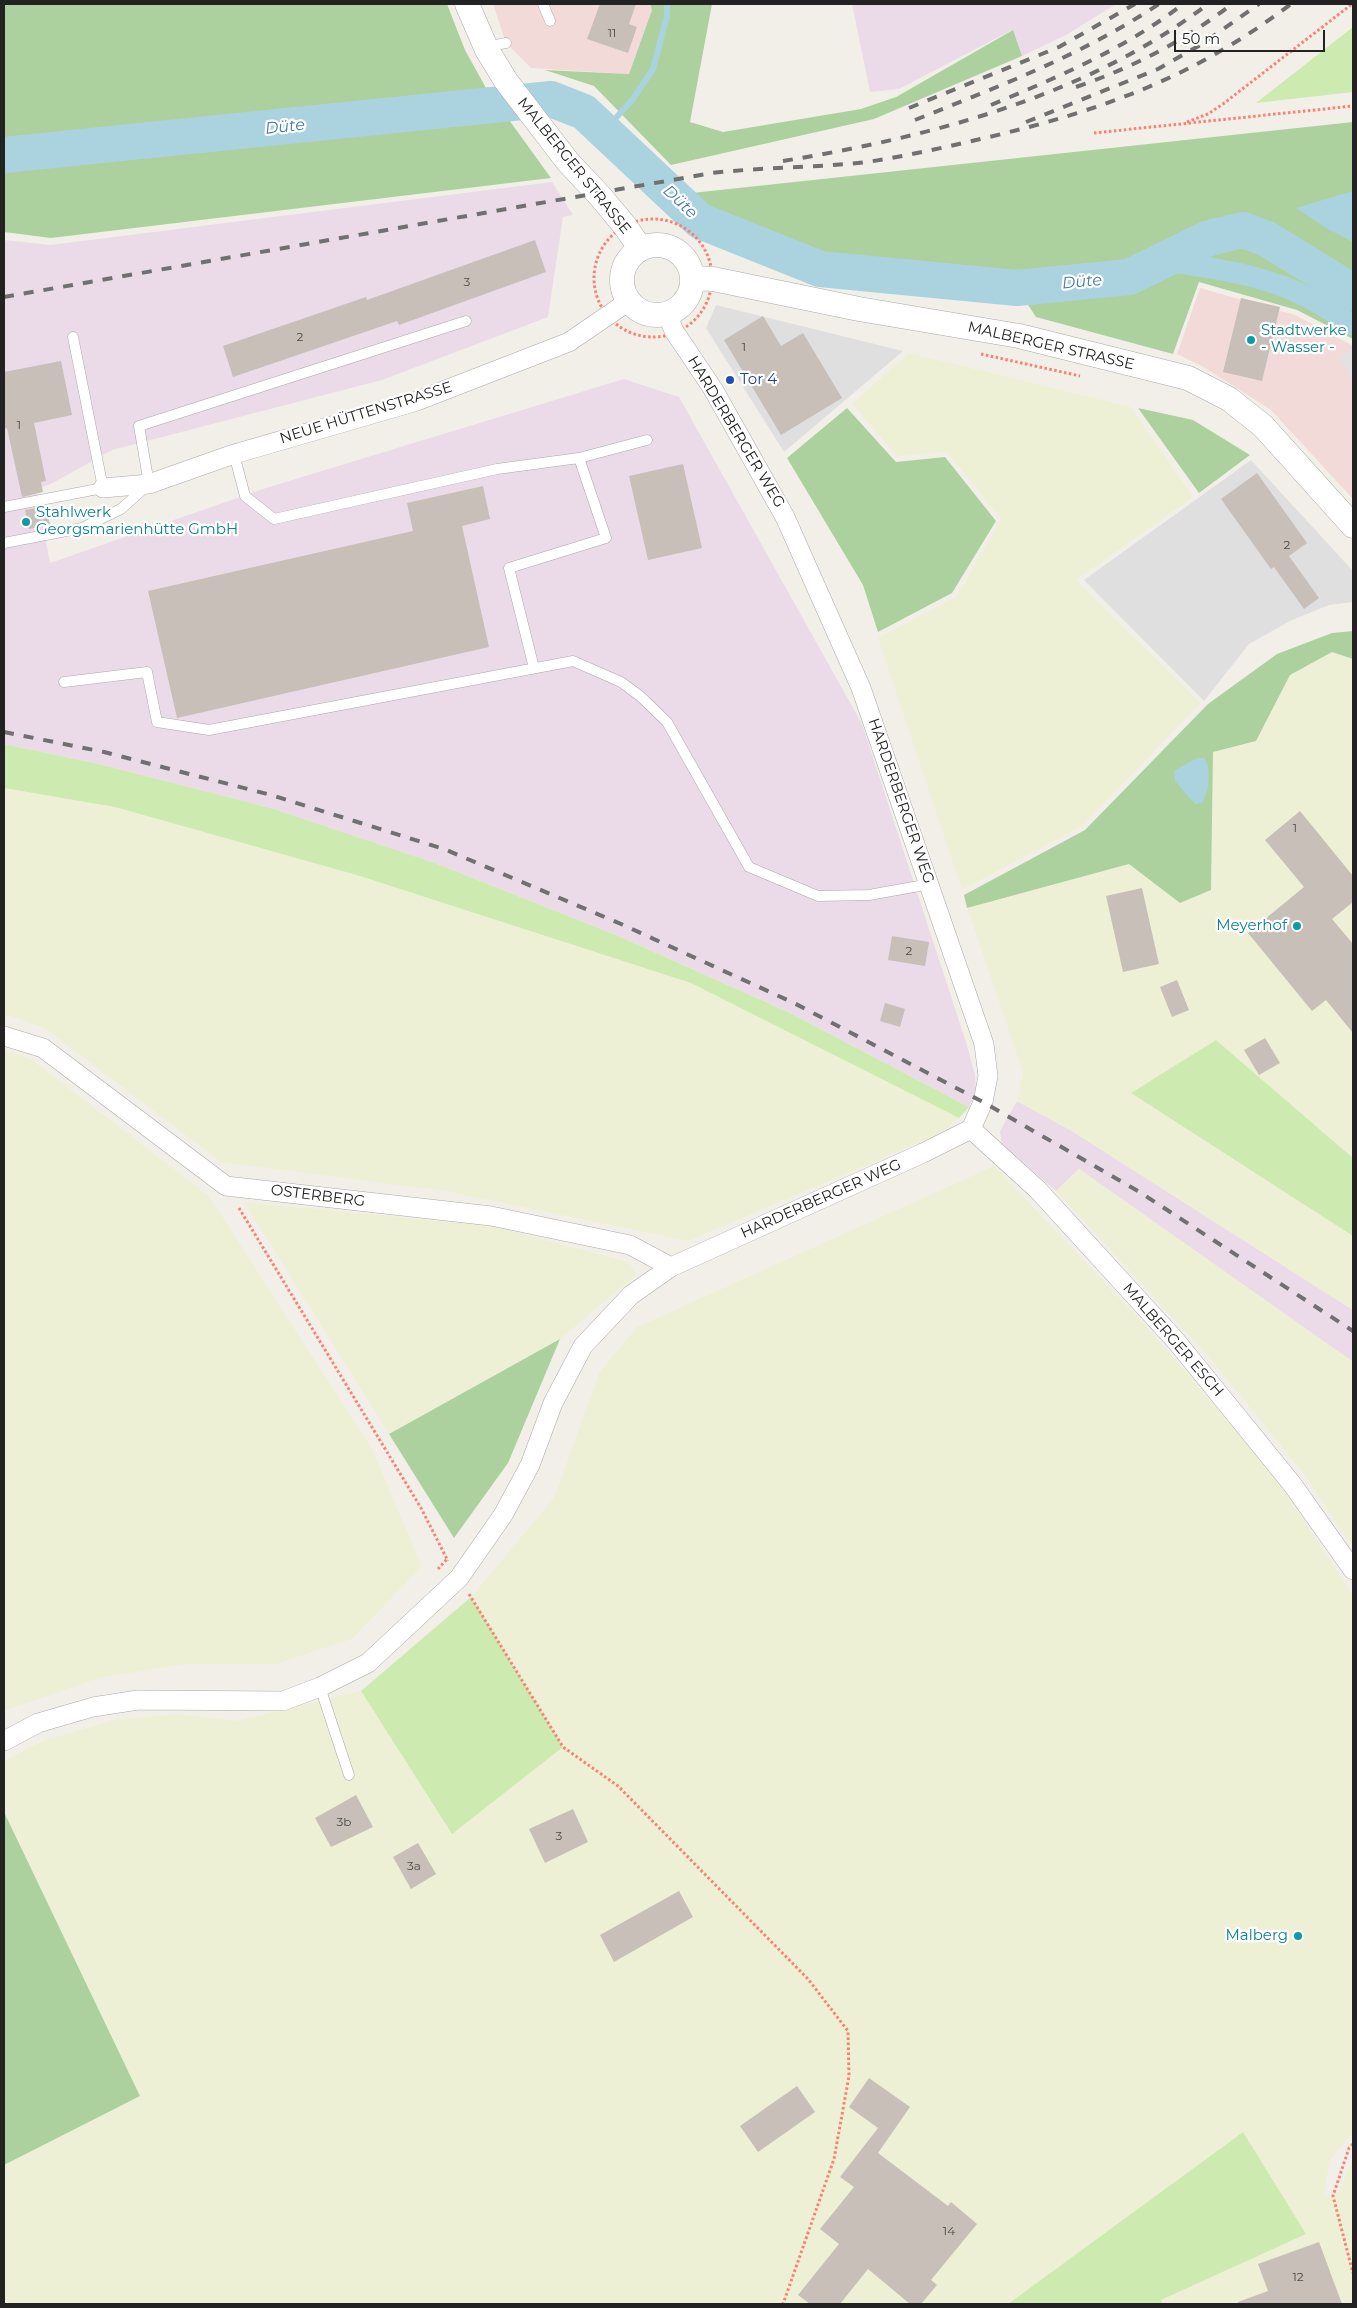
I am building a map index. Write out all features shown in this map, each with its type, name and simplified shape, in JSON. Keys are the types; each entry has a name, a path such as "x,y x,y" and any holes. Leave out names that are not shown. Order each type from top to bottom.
{"street":[{"name":"MALBERGER STRASSE","path":"467,4 496,45 506,81 568,162 600,196 625,226 640,248"},
{"path":"658,245 675,249 703,278 691,290 671,322 656,315 645,313 629,301 622,288 624,265 640,248 658,245"},
{"name":"MALBERGER STRASSE","path":"703,278 859,309 1019,336 1188,378 1230,399 1263,426 1353,526"},
{"name":"NEUE HÜTTENSTRASSE","path":"103,488 149,484 234,454 417,401 569,342 629,301"},
{"name":"HARDERBERGER WEG","path":"4,1741 38,1723 93,1707 138,1700 283,1701 320,1687 368,1663 459,1578 508,1507 530,1465 553,1403 583,1346 631,1295 671,1267 923,1153 971,1129 983,1102 988,1076 984,1044 861,688 785,517 713,389 671,322"},
{"path":"4,1036 43,1048 226,1186"},
{"name":"MALBERGER ESCH","path":"971,1129 1038,1190 1176,1340 1292,1484 1353,1570"},
{"name":"OSTERBERG","path":"226,1186 491,1216 630,1245 671,1267"}],"lane":[{"path":"543,4 550,20"},
{"path":"149,484 139,426 466,321"},
{"path":"73,337 103,488"},
{"path":"234,454 245,496 274,519 497,469 579,458 647,440"},
{"path":"534,668 509,568 606,538 579,458"},
{"name":"NEUE HÜTTENSTRASSE","path":"4,543 82,528 121,509 149,484"},
{"name":"NEUE HÜTTENSTRASSE","path":"4,507 103,488"},
{"path":"64,682 147,672 158,722 209,730 573,661 621,682 640,696 667,722 750,867 818,896 869,895 930,884"},
{"path":"320,1687 349,1775"}],"path":[{"path":"1182,124 1208,114 1224,104 1352,4"},
{"path":"1094,133 1353,106"},
{"path":"660,219 680,225 696,238 708,254 703,278 711,294 694,322 671,322 656,339 628,334 606,316 594,290 596,260 612,235 625,226 640,220 660,219"},
{"path":"972,352 1088,378"},
{"path":"226,1186 421,1508 447,1559 563,1747 618,1786 808,1979 848,2031 849,2076 834,2159 783,2304"},
{"path":"434,1573 447,1559"},
{"path":"1353,2144 1349,2148 1333,2196 1353,2273"}],"shaded area":[{"path":"493,4 650,4 652,10 629,74 531,68 506,43"},
{"path":"852,4 1116,4 1066,35 1022,56 1012,30 899,89 870,92"},
{"path":"552,182 573,215 563,217 548,317 382,380 112,450 49,485 36,488 50,563 266,488 624,379 679,397 862,724 966,1042 975,1075 976,1092 969,1107 788,1012 616,935 435,863 271,808 99,764 4,744 4,240 50,245"},
{"path":"1200,288 1295,315 1353,346 1353,499 1271,410 1202,366 1177,354"},
{"path":"716,305 903,351 784,452 706,328"},
{"path":"1352,349 1353,383 1350,378 1352,376 1339,358"},
{"path":"1251,460 1353,571 1353,602 1329,605 1292,620 1249,644 1204,701 1084,580"},
{"path":"1017,1101 1072,1131 1353,1310 1353,1362 1079,1169 1056,1191 1002,1144 1000,1131"}],"green space":[{"path":"4,4 447,4 465,50 486,88 551,178 51,238 4,232"},
{"path":"650,4 712,4 690,122 723,132 861,109 896,97 1013,30 1022,56 874,119 671,165 594,86 545,70 629,74 652,10"},
{"path":"1353,27 1353,92 1256,103"},
{"path":"1353,122 1353,339 1297,310 1199,282 1173,354 1036,317 1007,273 822,257 724,220 692,193"},
{"path":"909,353 1131,407 1193,497 1076,580 1201,703 1082,826 962,890 878,638 957,596 1001,519 947,452 897,456 852,404"},
{"path":"847,408 896,462 945,457 996,521 952,593 878,632 863,585 787,458"},
{"path":"1138,408 1193,420 1250,455 1199,493"},
{"path":"1353,631 1353,659 1332,652 1290,675 1256,741 1213,752 1211,890 1180,903 1129,864 967,908 964,895 1085,830 1208,704 1277,654 1332,633"},
{"path":"1332,652 1353,659 1353,1158 1216,1040 1132,1093 1353,1236 1353,1310 1072,1131 1017,1101 1023,1072 967,908 1129,864 1180,903 1211,890 1213,752 1256,741 1290,675"},
{"path":"4,744 99,764 271,808 435,863 616,935 788,1012 969,1107 959,1118 691,983 360,876 115,807 4,788"},
{"path":"4,788 115,807 360,876 691,983 959,1118 944,1132 688,1241 445,1191 221,1162 45,1028 4,1014"},
{"path":"1216,1040 1353,1158 1353,1236 1131,1093"},
{"path":"4,1050 32,1060 209,1196 372,1449 422,1566 352,1639 276,1664 185,1664 99,1678 4,1711"},
{"path":"994,1166 1146,1326 1273,1474 1353,1596 1353,2133 1329,2161 1324,2196 1339,2192 1353,2157 1353,2304 1162,2304 1161,2301 1243,2132 1008,2304 4,2304 4,2165 140,2096 4,1812 4,1761 40,1742 114,1720 177,1714 236,1721 361,1691 451,1833 562,1747 471,1597 554,1498 599,1373 637,1327"},
{"path":"1079,1169 1353,1362 1353,1547 1304,1474 1209,1357 1056,1191"},
{"path":"244,1202 492,1226 629,1262 636,1275 560,1339 389,1434"},
{"path":"560,1339 508,1463 454,1538 389,1434"},
{"path":"471,1597 563,1747 452,1834 361,1691"},
{"path":"4,1812 140,2096 4,2165"},
{"path":"1243,2132 1306,2234 1161,2300 1162,2304 1008,2304"}],"water":[{"path":"1353,191 1353,242 1328,229 1296,208"},
{"path":"1197,758 1204,758 1208,768 1209,780 1202,803 1195,804 1175,781 1174,771"}],"building":[{"path":"600,4 636,4 629,24 637,27 628,53 587,39"},
{"path":"535,240 546,272 399,325 397,321 233,377 223,346 366,297 367,300"},
{"name":"Stadtwerke - Wasser -","path":"1241,298 1280,307 1262,381 1223,372"},
{"path":"763,316 781,346 803,333 842,398 781,435 724,340"},
{"path":"61,361 72,415 34,423 46,481 41,482 43,492 22,497 7,428 4,429 4,372"},
{"path":"683,464 702,548 648,560 629,476"},
{"path":"1257,473 1307,543 1289,556 1319,598 1304,609 1274,567 1271,569 1221,499"},
{"path":"483,486 490,519 462,526 489,647 177,718 148,591 413,531 407,503"},
{"path":"46,506 50,525 29,529 25,510"},
{"name":"Meyerhof","path":"1300,811 1353,876 1353,902 1332,919 1353,944 1353,1033 1326,1000 1312,1011 1248,933 1304,887 1265,840"},
{"path":"1142,888 1159,964 1123,972 1106,896"},
{"path":"892,936 929,942 925,966 888,960"},
{"path":"1177,980 1189,1010 1172,1017 1160,987"},
{"path":"885,1003 905,1009 900,1027 880,1021"},
{"path":"1265,1038 1280,1063 1259,1075 1244,1050"},
{"path":"356,1795 373,1827 331,1847 315,1818"},
{"path":"573,1809 588,1842 545,1863 529,1829"},
{"path":"418,1843 436,1874 411,1889 393,1857"},
{"path":"679,1891 693,1917 614,1962 600,1935"},
{"path":"869,2078 910,2107 878,2153 948,2206 951,2202 977,2224 931,2280 937,2285 921,2304 910,2304 868,2269 840,2304 810,2304 798,2295 839,2244 820,2229 854,2187 840,2177 878,2128 849,2107"},
{"path":"797,2086 815,2112 758,2152 740,2126"},
{"path":"1319,2242 1342,2304 1238,2304 1238,2302 1268,2291 1258,2264"}],"waterway":[{"path":"604,131 633,99 653,69 667,16 667,4"},
{"name":"Düte","path":"4,155 551,99 584,112 700,221 820,269 1017,288 1129,277 1209,238 1243,230 1267,239 1353,292"},
{"path":"1167,261 1238,273 1266,280 1308,298 1353,325"}],"railway":[{"path":"909,108 1059,47 1135,4"},
{"path":"915,120 1010,82 1070,54 1100,39 1159,4"},
{"path":"991,105 1090,61 1138,35 1183,4"},
{"path":"783,161 895,139 951,125 1006,108 1059,88 1111,64 1161,36 1208,4"},
{"path":"1076,87 1118,71 1158,52 1196,30 1232,4"},
{"path":"1026,122 1158,69 1202,44 1259,4"},
{"path":"4,297 712,173 867,162 956,145 1069,116 1146,88 1182,72 1218,52 1255,30 1291,4"},
{"path":"4,732 104,752 271,795 444,849 621,924 794,1003 983,1102 1138,1191 1353,1331"}],"place":[{"name":"Stadtwerke - Wasser -","path":"1251,340"},
{"name":"Tor 4","path":"730,380"},
{"name":"Stahlwerk Georgsmarienhütte GmbH","path":"26,522"},
{"name":"Meyerhof","path":"1297,926"},
{"name":"Malberg","path":"1298,1936"}]}
